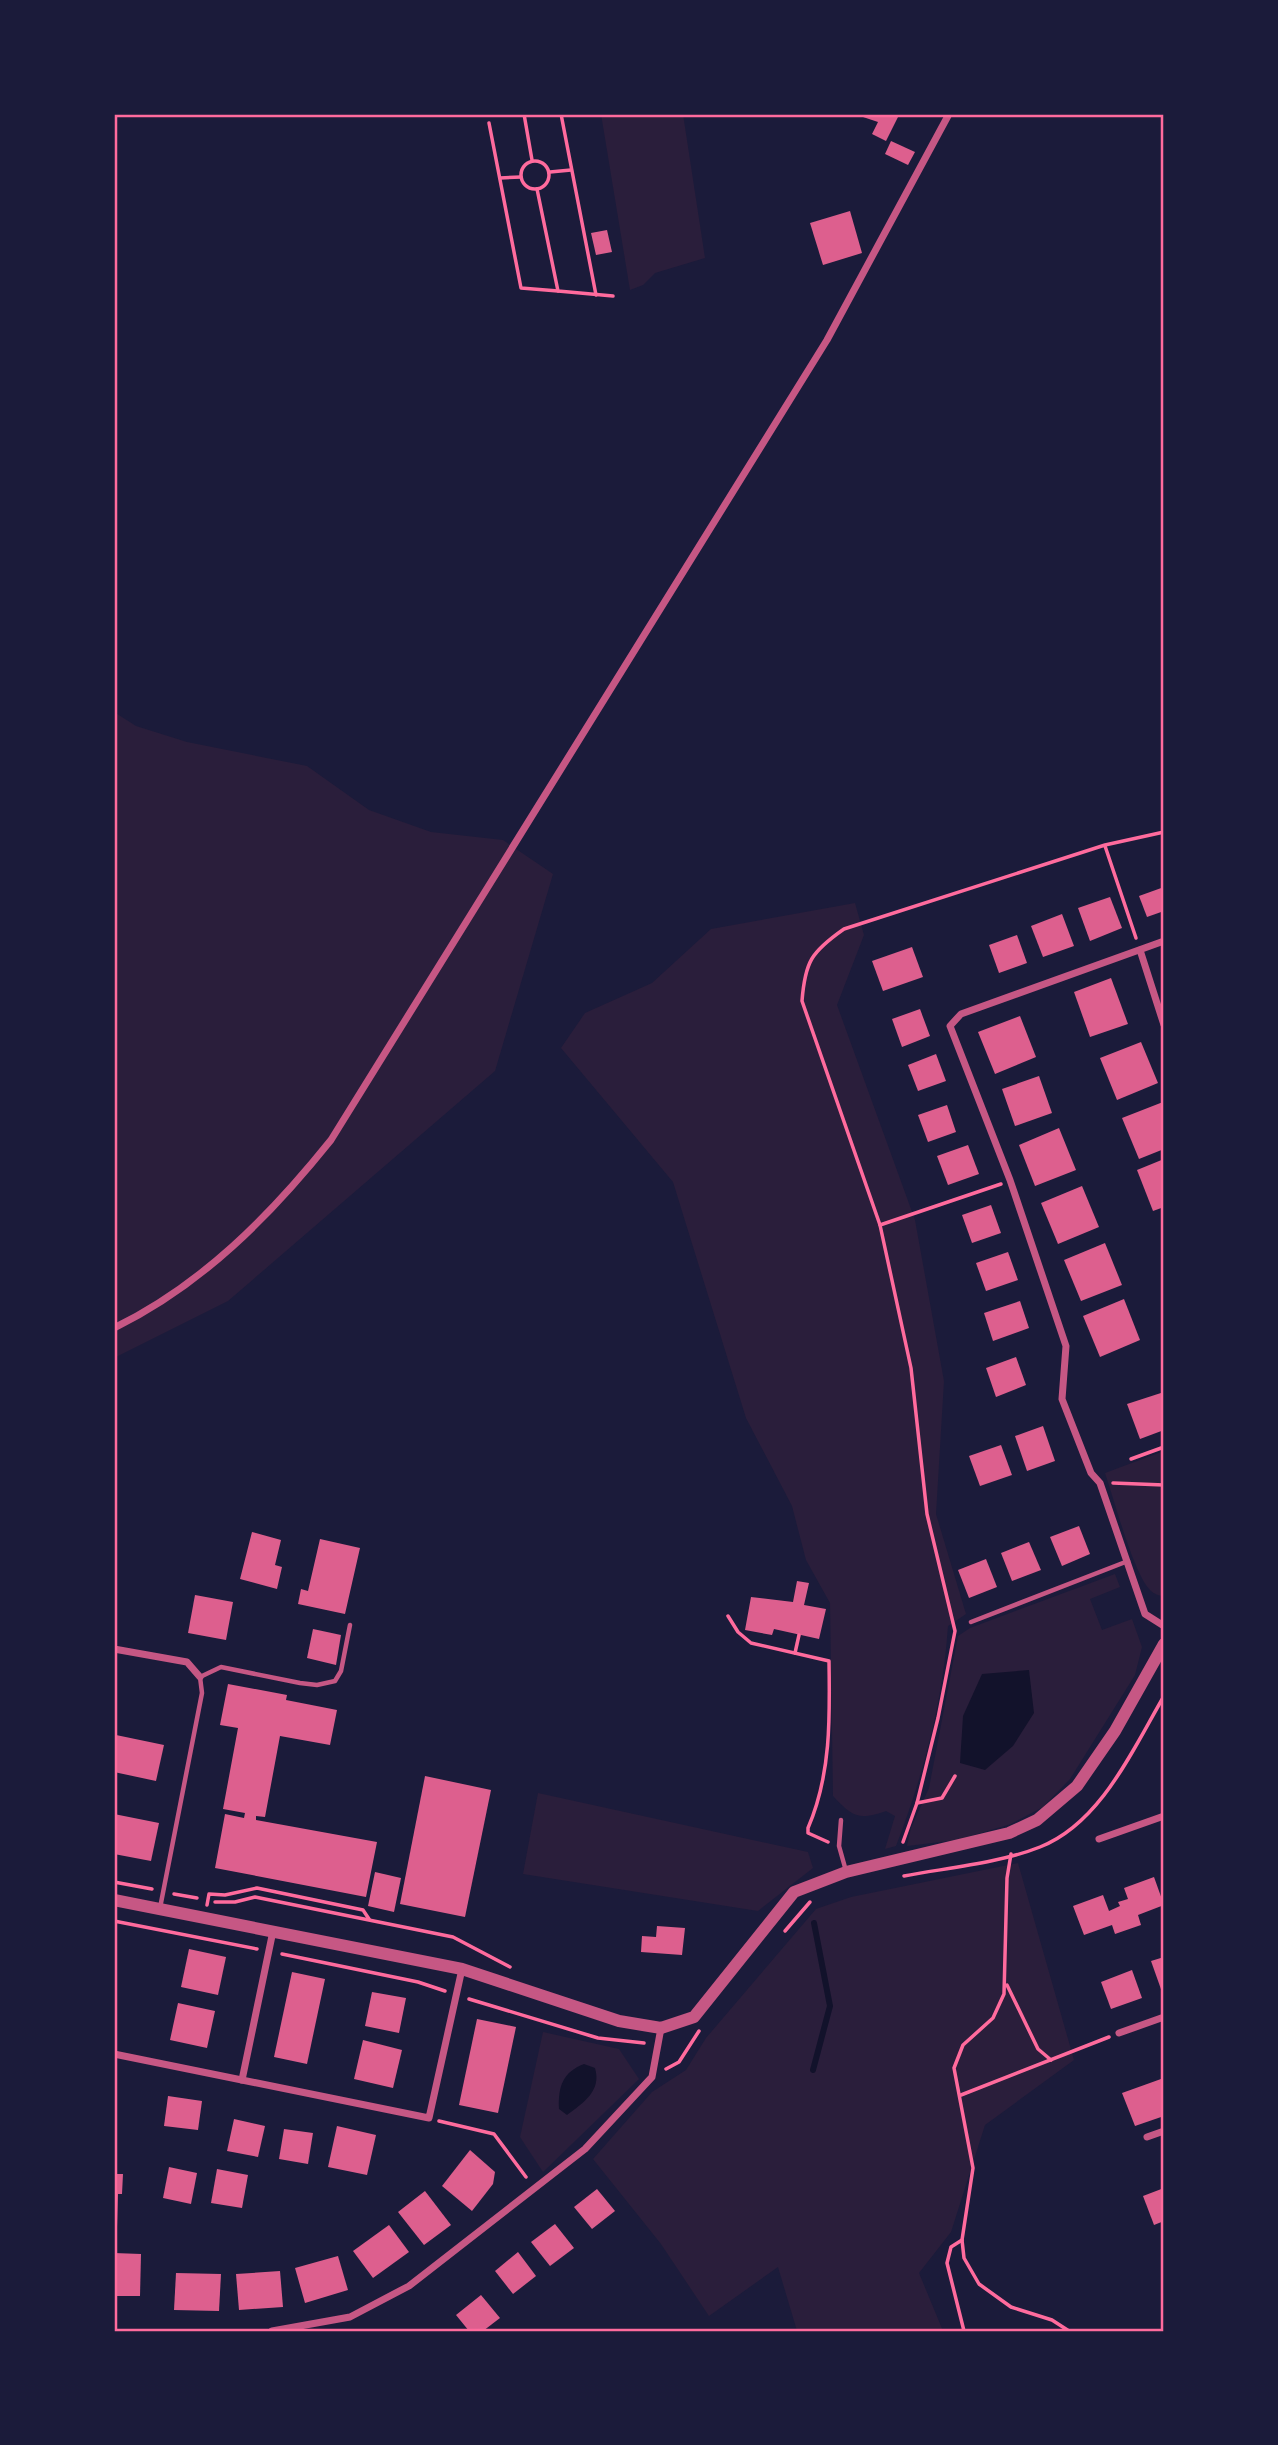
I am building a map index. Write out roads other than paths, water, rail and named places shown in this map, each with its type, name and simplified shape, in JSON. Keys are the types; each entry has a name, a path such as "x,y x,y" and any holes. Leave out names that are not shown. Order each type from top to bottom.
{"street":[{"path":"114,1328 144,1313 197,1278 295,1185 331,1140 827,340 949,114"},
{"path":"1164,941 961,1014 950,1026 1010,1180 1066,1346 1062,1399 1091,1473 1100,1483 1145,1614 1164,1626"},
{"path":"1140,950 1164,1025"},
{"path":"114,1900 462,1969 619,2021 662,2028 694,2017 794,1892 846,1872 1009,1833 1037,1819 1077,1786 1115,1731 1164,1644"},
{"path":"114,1649 187,1662 200,1677"},
{"path":"1099,1839 1164,1816"},
{"path":"242,2080 272,1931"},
{"path":"114,2054 429,2118 462,1969"},
{"path":"1119,2034 1164,2017"},
{"path":"272,2331 350,2318 409,2286 585,2149 652,2077 662,2028"},
{"path":"1147,2137 1164,2131"}],"lane":[{"path":"971,1622 1129,1561"},
{"path":"160,1909 202,1693 200,1677 220,1667 300,1683 317,1685 335,1681 341,1671 351,1625"},
{"path":"841,1820 839,1846 846,1872"}],"waterway":[{"path":"813,2070 830,2006 814,1923"}]}
